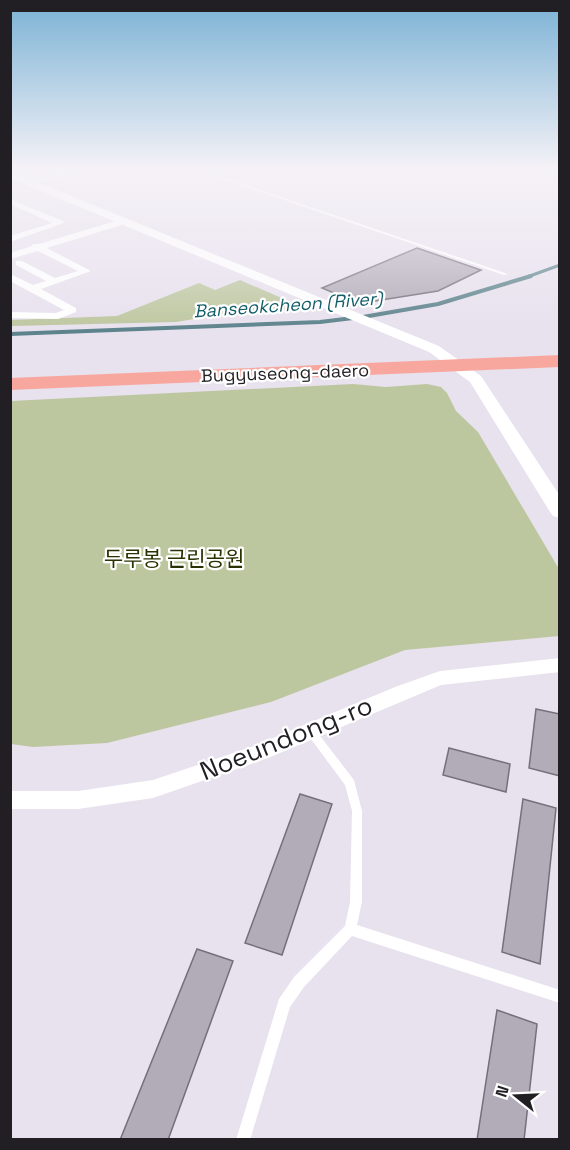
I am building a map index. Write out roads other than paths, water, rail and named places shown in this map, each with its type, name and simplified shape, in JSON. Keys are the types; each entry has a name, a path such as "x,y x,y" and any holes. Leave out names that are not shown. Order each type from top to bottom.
{"main road":[{"name":"Bugyuseong-daero","path":"10,365 560,344"},
{"name":"Bugyuseong-daero","path":"10,384 560,361"}],"street":[{"path":"12,237 58,224"},
{"path":"10,256 116,224"},
{"path":"132,224 434,348 476,379 548,488 560,512"},
{"path":"12,237 39,247 86,271 33,289"},
{"path":"19,263 55,282"},
{"path":"10,277 72,310 58,316 10,315"},
{"name":"Noeundong-ro","path":"10,800 78,800 153,789 261,752 440,678 560,665"}],"lane":[{"path":"357,224 506,274"},
{"path":"243,1140 284,1004 299,982 350,928 356,902 357,811 350,783 310,730"},
{"path":"350,928 560,997"}],"waterway":[{"name":"Banseokcheon (River)","path":"527,277 560,265"},
{"name":"Banseokcheon (River)","path":"363,317 438,304 531,276"},
{"name":"Banseokcheon (River)","path":"10,334 320,322 353,318"}],"park label":[{"name":"두루봉 근린공원","path":"174,559"}]}
